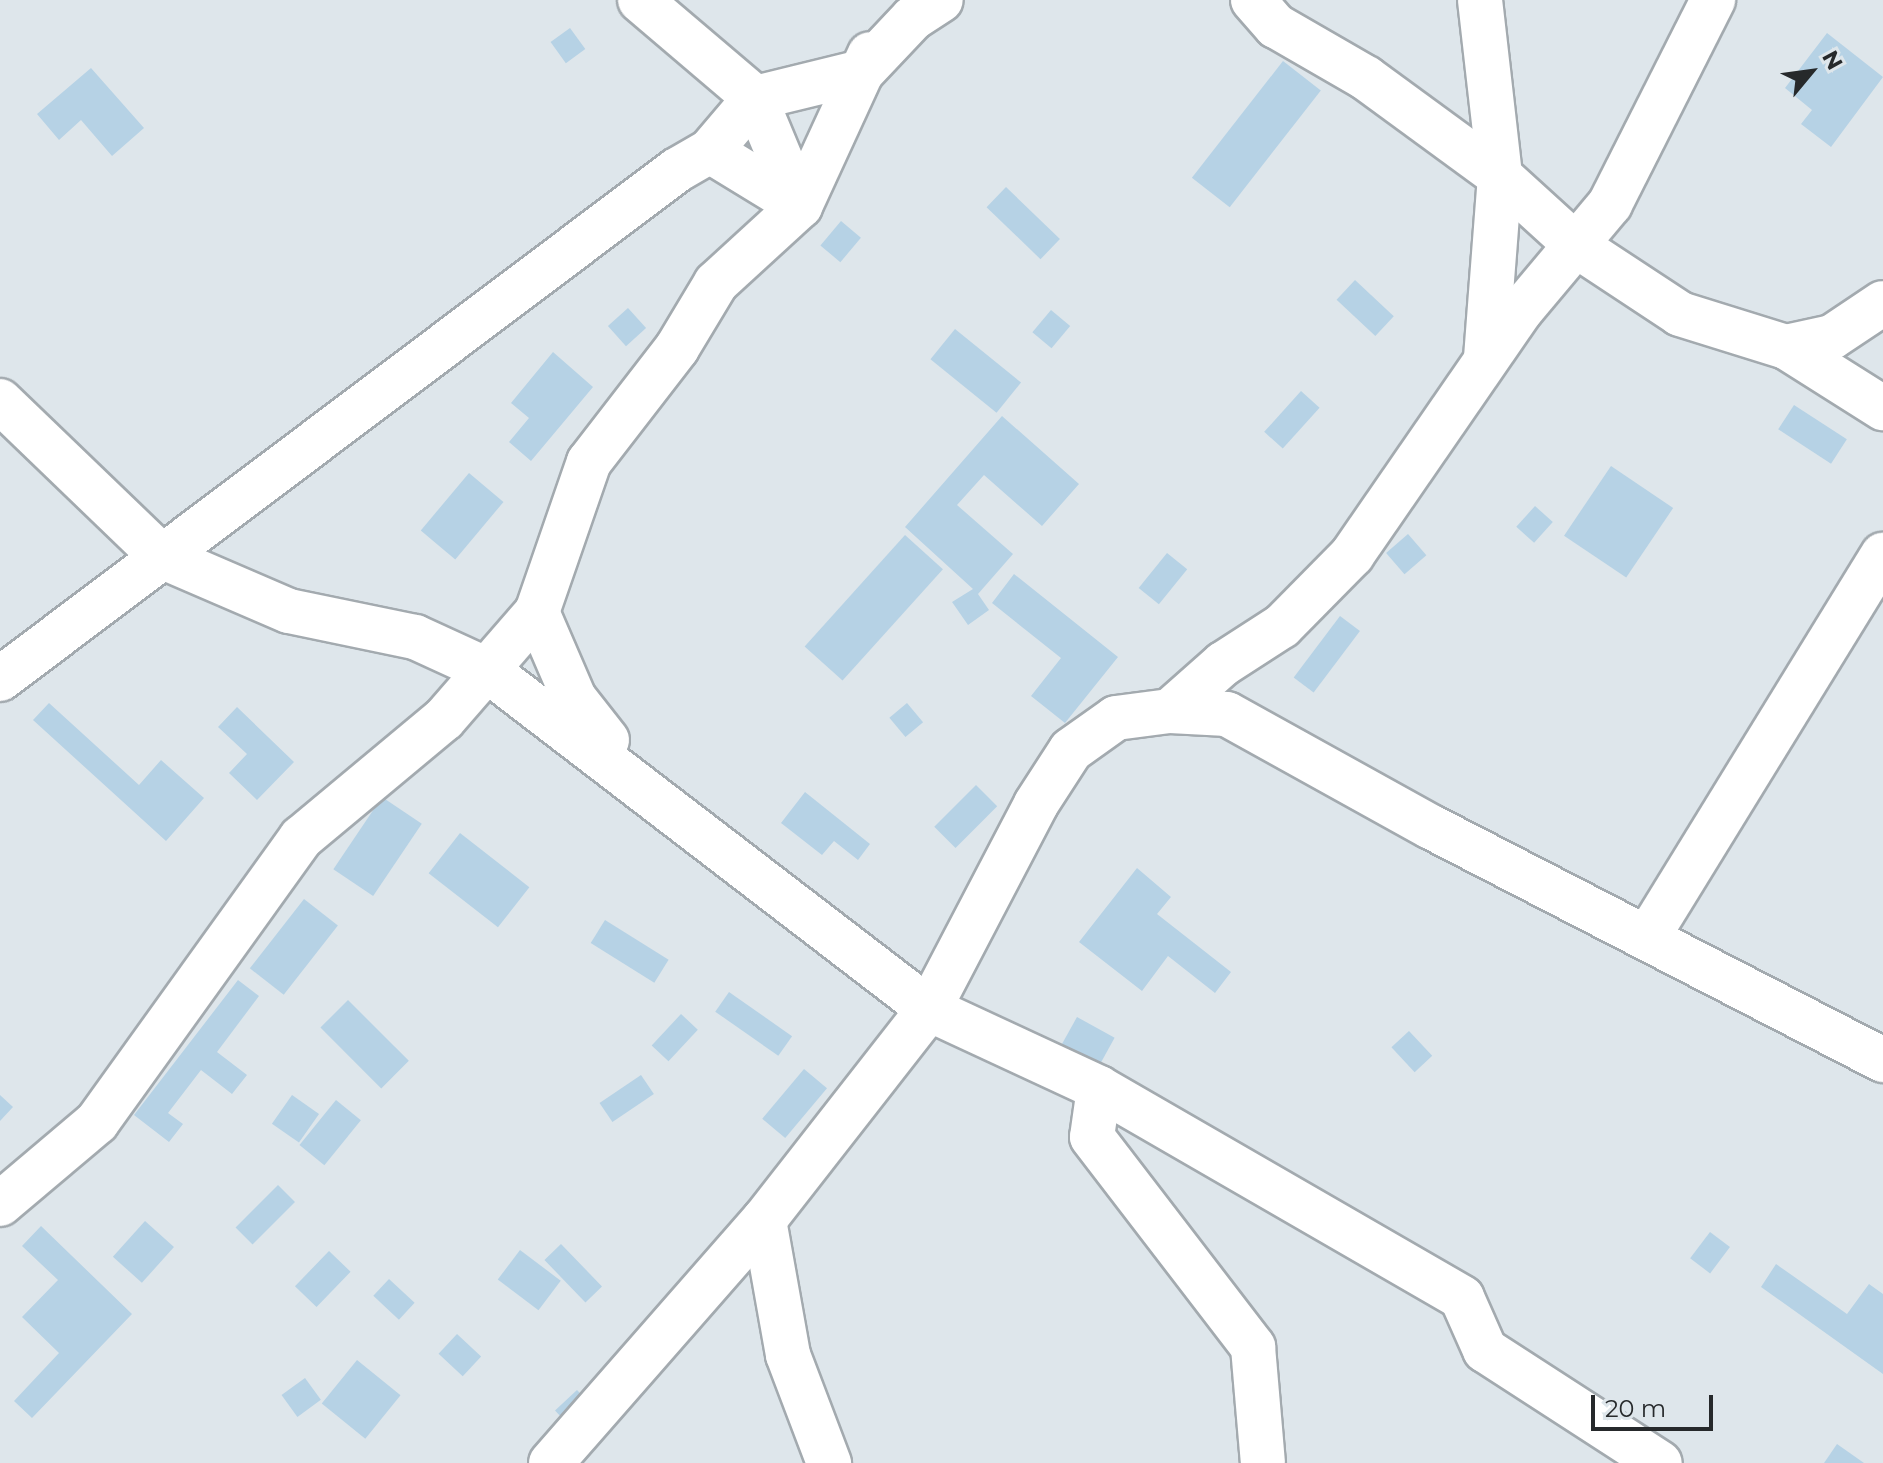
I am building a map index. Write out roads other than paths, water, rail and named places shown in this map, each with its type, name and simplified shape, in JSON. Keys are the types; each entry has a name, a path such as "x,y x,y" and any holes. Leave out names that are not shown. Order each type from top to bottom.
{"street":[{"path":"640,0 755,98 800,206"},
{"path":"0,1204 97,1122 301,838 444,719 537,612 589,462 677,348 716,283 800,206 892,0"},
{"path":"0,679 677,170 710,151 755,98 862,72 913,18 941,0"},
{"path":"1253,0 1276,26 1366,78 1500,176 1577,246 1680,314 1786,347 1883,408"},
{"path":"1480,0 1500,176 1486,358"},
{"path":"1170,711 1223,664 1282,626 1352,555 1486,358 1610,204 1713,0"},
{"path":"710,151 800,206"},
{"path":"1786,347 1832,337 1883,303"},
{"path":"0,401 161,556 289,611 415,637 487,670 640,783 929,1009 1099,1088 1462,1298 1485,1350 1660,1463"},
{"path":"1647,938 1883,555"},
{"path":"537,612 574,698 640,783"},
{"path":"551,1463 764,1220 929,1009 1036,804 1071,750 1116,718 1170,711 1227,714 1883,1060"},
{"path":"1099,1088 1092,1137 1253,1347 1263,1463"},
{"path":"764,1220 788,1355 829,1463"}]}
